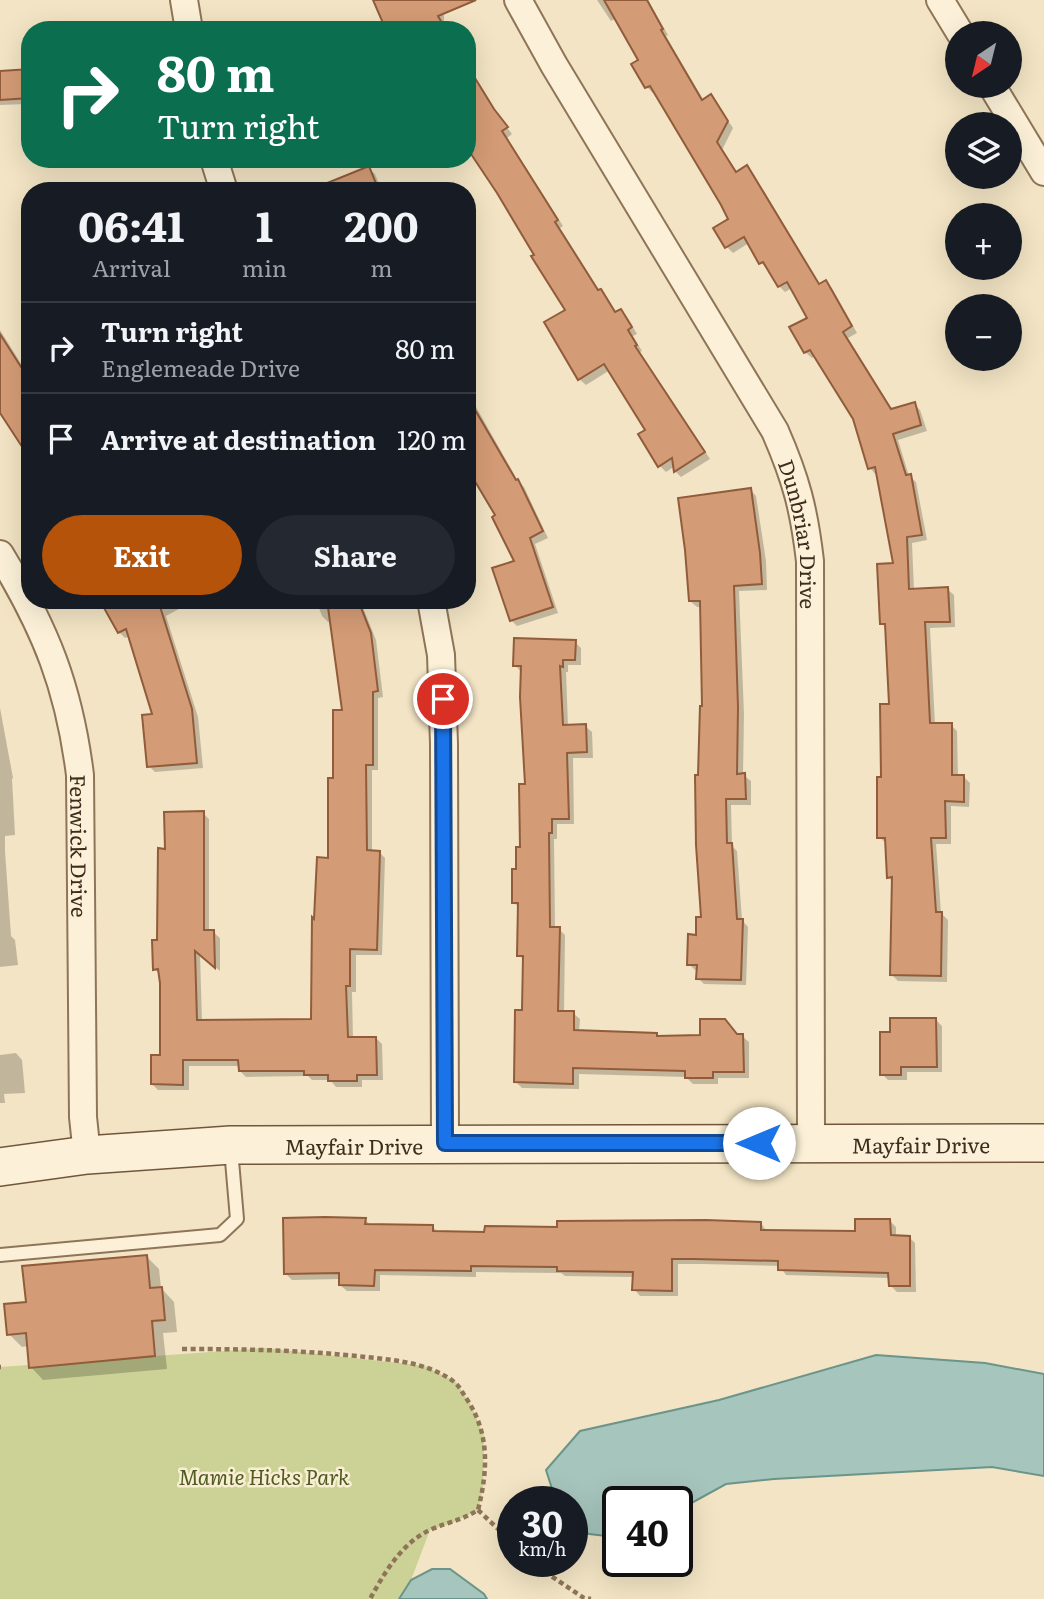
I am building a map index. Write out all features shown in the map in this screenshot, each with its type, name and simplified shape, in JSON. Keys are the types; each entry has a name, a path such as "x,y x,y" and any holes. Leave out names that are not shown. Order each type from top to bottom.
{"street":[{"path":"184,0 188,21"},
{"name":"Dunbriar Drive","path":"518,0 554,65 775,431 793,471 805,516 810,561 811,1143"},
{"path":"940,0 953,21"},
{"path":"999,98 1044,172"},
{"name":"Fenwick Drive","path":"0,554 21,588"},
{"name":"Fenwick Drive","path":"32,609 56,663 75,734 80,775 83,1117 88,1155"},
{"path":"433,609 441,655 444,744 445,1143"},
{"name":"Mayfair Drive","path":"0,1167 88,1155 231,1145 1044,1143"}],"lane":[{"path":"0,1255 220,1235 237,1219 231,1145"}],"path":[{"path":"182,1349 265,1348 389,1360 425,1366 456,1382 471,1405 484,1436 486,1475 478,1510 464,1519 430,1530 400,1551 370,1599"},
{"path":"478,1510 497,1528"},
{"path":"552,1577 584,1598 591,1599"}],"green space":[{"name":"Mamie Hicks Park","path":"265,1348 425,1366 456,1382 471,1405 484,1436 483,1489 478,1510 430,1530 411,1580 399,1599 0,1599 0,1367"}],"water":[{"path":"876,1355 985,1363 1044,1374 1044,1476 992,1467 774,1479 726,1484 693,1502 693,1486 602,1486 602,1535 588,1533 588,1486 551,1486 546,1470 580,1431 719,1400"},
{"path":"432,1569 450,1569 487,1599 399,1599 411,1580"}],"building":[{"path":"373,0 476,0 438,16 441,21 382,21"},
{"path":"604,0 647,0 663,29 661,30 702,100 711,94 728,121 717,142 736,172 747,165 819,284 826,280 852,326 843,332 891,409 915,402 921,425 893,434 906,475 911,474 922,535 907,537 909,589 948,587 950,622 925,622 930,723 952,723 952,775 964,775 964,802 945,801 946,838 931,838 936,912 942,912 941,976 890,975 892,877 887,878 885,838 877,838 877,777 881,777 880,704 889,704 885,624 880,624 877,564 893,563 875,467 868,469 853,419 810,350 804,353 789,327 807,318 787,282 778,287 763,262 759,264 744,237 725,248 713,228 728,219 650,86 645,88 631,64 638,60"},
{"path":"21,70 21,99 0,100 0,71"},
{"path":"476,80 508,127 502,131 558,220 555,222 598,290 601,289 615,312 621,309 632,327 628,330 637,345 635,346 705,452 674,472 672,458 658,467 638,434 645,430 604,364 578,380 544,322 565,310 531,256 534,255 476,162"},
{"path":"370,168 375,182 330,182"},
{"path":"0,334 21,367 21,445 0,413"},
{"path":"476,411 516,480 518,479 543,531 530,538 553,607 510,621 492,568 514,561 492,517 495,515 476,483"},
{"path":"751,488 762,584 734,586 737,774 745,773 746,799 726,799 727,843 732,843 737,919 743,919 741,980 696,979 697,965 687,965 688,934 696,935 696,917 701,917 695,775 698,775 702,706 700,601 689,601 678,498"},
{"path":"105,609 161,609 192,709 197,763 147,767 142,715 152,714 126,629 118,633"},
{"path":"328,609 362,609 371,633 378,691 373,692 373,765 366,765 367,850 380,851 377,950 350,949 350,986 346,986 348,1037 376,1037 377,1075 357,1075 357,1081 328,1081 328,1075 304,1075 304,1071 239,1071 238,1060 183,1060 183,1085 151,1084 151,1055 160,1055 160,983 158,969 153,970 152,940 157,940 158,848 165,849 164,812 204,811 204,930 214,930 215,968 195,951 197,1020 311,1019 312,917 314,919 317,857 328,858 328,778 333,778 333,710 342,710"},
{"path":"514,638 576,640 575,660 563,660 563,667 560,666 563,725 586,724 587,752 567,753 569,819 552,819 552,833 549,833 550,927 560,927 558,1011 574,1011 574,1030 657,1033 657,1036 700,1035 700,1019 725,1019 737,1034 743,1034 744,1072 713,1072 713,1078 685,1078 685,1071 573,1068 573,1084 514,1082 515,1010 522,1010 523,956 517,956 518,903 512,903 512,869 516,869 516,847 520,847 519,784 525,784 521,666 513,666"},
{"path":"890,1018 936,1018 937,1067 901,1067 901,1075 880,1075 880,1032 890,1032"},
{"path":"283,1218 366,1218 365,1224 433,1225 433,1231 484,1232 485,1226 557,1227 557,1221 706,1220 761,1222 761,1230 855,1231 855,1219 890,1219 891,1235 910,1236 910,1286 889,1286 888,1273 778,1270 778,1261 694,1259 672,1259 672,1291 632,1290 633,1272 557,1271 557,1267 471,1266 471,1271 375,1270 374,1286 339,1285 339,1273 284,1274"},
{"path":"147,1255 150,1288 162,1287 165,1320 152,1321 155,1356 29,1368 26,1333 7,1335 4,1304 26,1302 22,1266"}],"route":[{"path":"443,699 445,1143 759,1143"}]}
